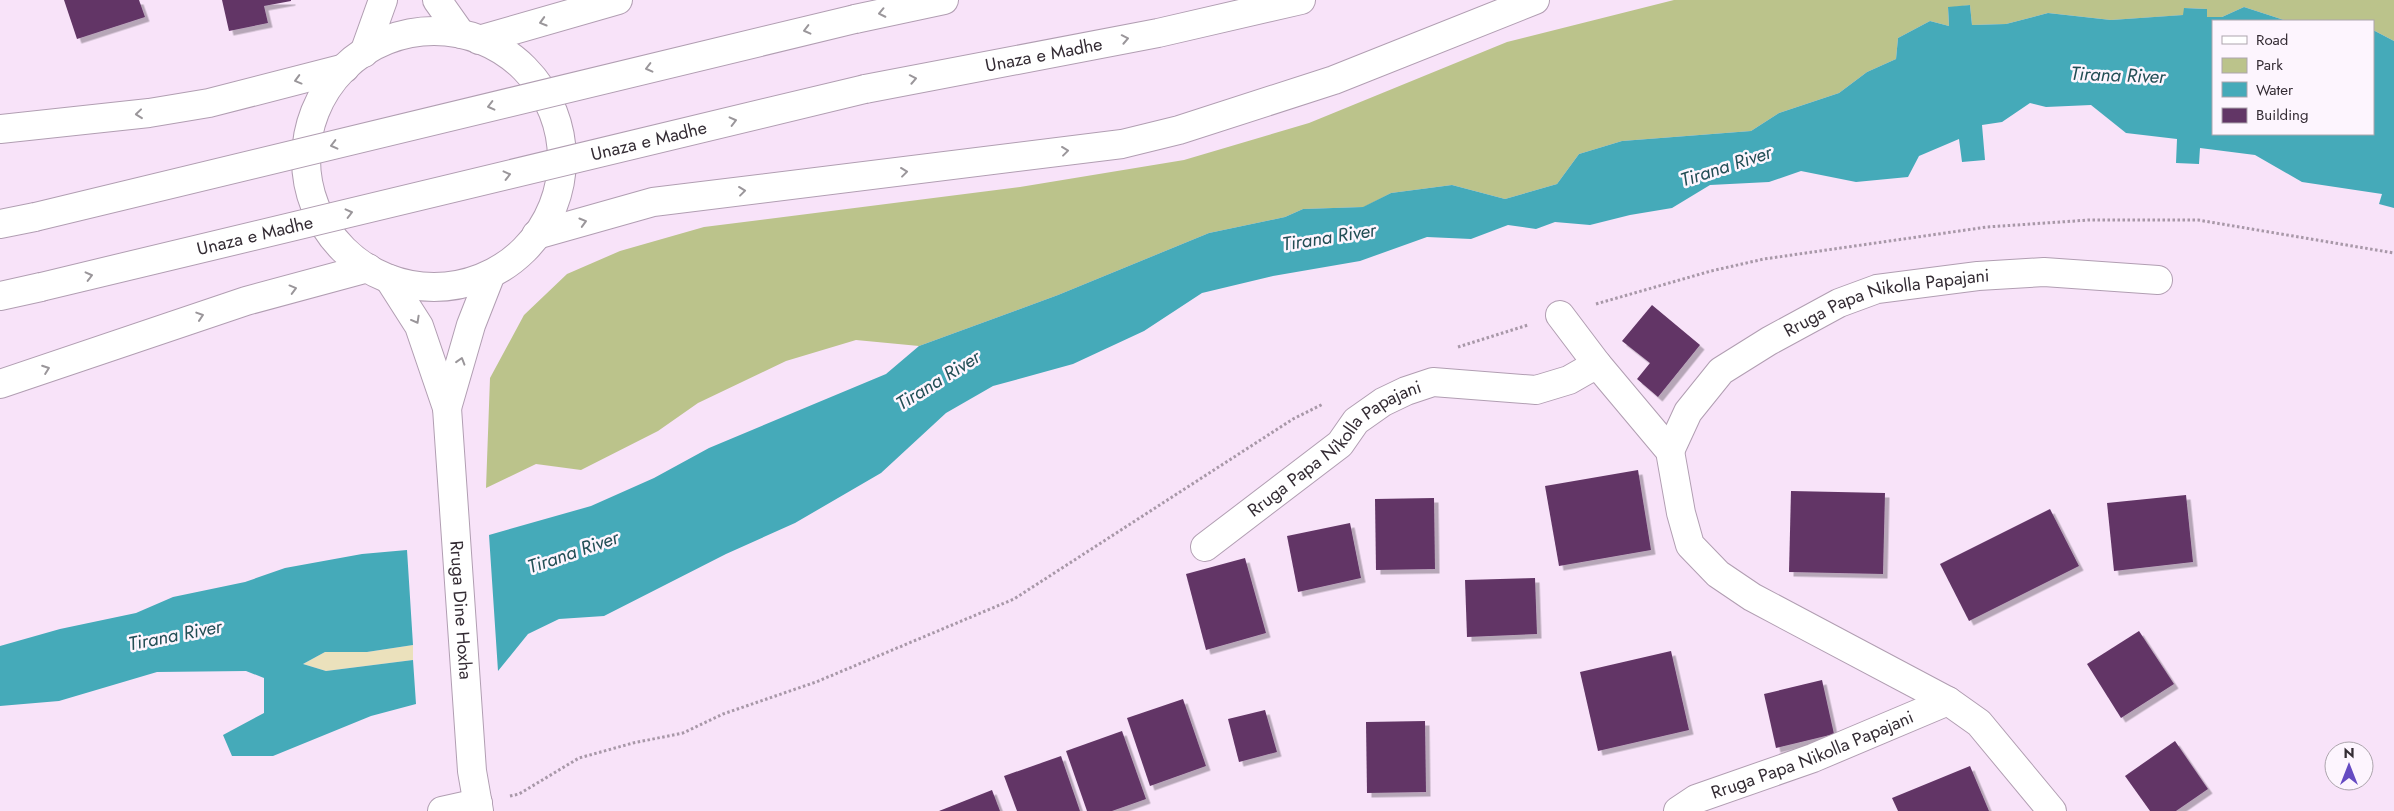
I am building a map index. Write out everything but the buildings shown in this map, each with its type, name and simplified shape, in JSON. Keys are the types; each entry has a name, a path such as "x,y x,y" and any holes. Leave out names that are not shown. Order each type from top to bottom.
{"main road":[{"name":"Rruga Dine Hoxha","path":"354,60 383,0"},
{"name":"Rruga Dine Hoxha","path":"437,0 470,37"},
{"path":"470,37 618,0"},
{"path":"0,224 855,19 944,0"},
{"name":"Unaza e Madhe","path":"0,296 865,88 1158,33 1301,0"},
{"path":"536,235 653,202 1122,144 1180,130 1334,80 1535,0"},
{"name":"Rruga Dine Hoxha","path":"378,274 422,286 457,285 491,274 520,254 542,227 557,196 562,161 558,127 545,94 523,67 494,46 470,37 432,31 403,35 375,46 354,60 330,83 316,109 307,137 306,166 311,195 322,222 340,246 378,274 419,326 447,408 472,771 478,807"},
{"path":"0,129 149,113 209,103 354,60"},
{"name":"Rruga Papa Nikolla Papajani","path":"1670,451 1688,412 1721,371 1769,341 1839,303 1877,289 1978,276 2044,272 2158,280"},
{"path":"0,384 246,301 378,274"},
{"name":"Rruga Dine Hoxha","path":"447,408 471,325 491,274"},
{"path":"1560,315 1597,364"},
{"name":"Rruga Papa Nikolla Papajani","path":"1205,547 1340,444 1356,421 1383,402 1406,391 1433,382 1536,390 1569,380 1597,364 1670,451 1681,513 1690,545 1718,574 1752,596 1948,701 1979,723 2052,811"},
{"name":"Rruga Papa Nikolla Papajani","path":"1687,805 1813,758 1948,701"},
{"path":"442,811 478,807"}],"path":[{"path":"1449,350 1560,315"},
{"path":"478,807 518,794 579,758 633,743 683,733 723,714 816,682 1014,599 1293,419 1327,402"}],"green space":[{"path":"1674,0 2394,0 2394,41 2374,31 2374,20 2284,20 2244,7 2222,17 2207,17 2207,9 2184,8 2184,15 2111,20 2048,13 2006,24 1972,25 1970,5 1948,8 1949,26 1930,21 1898,38 1896,59 1867,72 1839,93 1779,113 1751,131 1622,141 1579,154 1557,184 1505,199 1452,185 1391,193 1364,207 1303,209 1285,217 1209,233 1058,295 919,346 856,340 786,361 698,403 658,431 581,470 536,464 486,488 490,378 524,315 567,274 620,251 704,227 1020,187 1184,160 1309,123 1507,42"}],"sand":[{"path":"413,645 413,660 326,671 303,664 325,652 367,652"}],"water":[{"name":"Tirana River","path":"1970,5 1972,25 2006,24 2048,13 2111,20 2183,15 2184,8 2207,9 2207,17 2222,17 2244,7 2284,20 2212,20 2212,135 2374,135 2374,31 2394,41 2394,208 2379,204 2382,194 2302,182 2255,155 2200,148 2199,164 2176,163 2177,139 2126,133 2091,105 2046,107 2030,103 2002,122 1982,125 1985,160 1962,162 1959,139 1919,156 1908,177 1856,182 1801,171 1769,182 1710,185 1672,208 1630,215 1590,225 1555,222 1536,229 1508,225 1471,239 1427,237 1360,261 1273,276 1202,293 1144,331 1073,364 993,386 946,413 881,473 795,523 726,554 604,616 559,619 528,634 498,671 489,535 591,506 654,478 709,448 886,374 919,346 1058,295 1209,233 1285,217 1303,209 1363,207 1391,193 1452,185 1505,199 1557,184 1579,154 1622,141 1751,131 1779,113 1839,93 1867,72 1896,59 1898,38 1930,21 1949,26 1948,7"},
{"name":"Tirana River","path":"407,550 413,645 367,652 325,652 303,664 326,671 413,660 416,704 371,716 273,756 232,756 223,735 264,713 264,678 246,671 157,672 59,701 0,706 0,646 60,629 136,613 173,597 245,582 285,568 362,554"}]}
